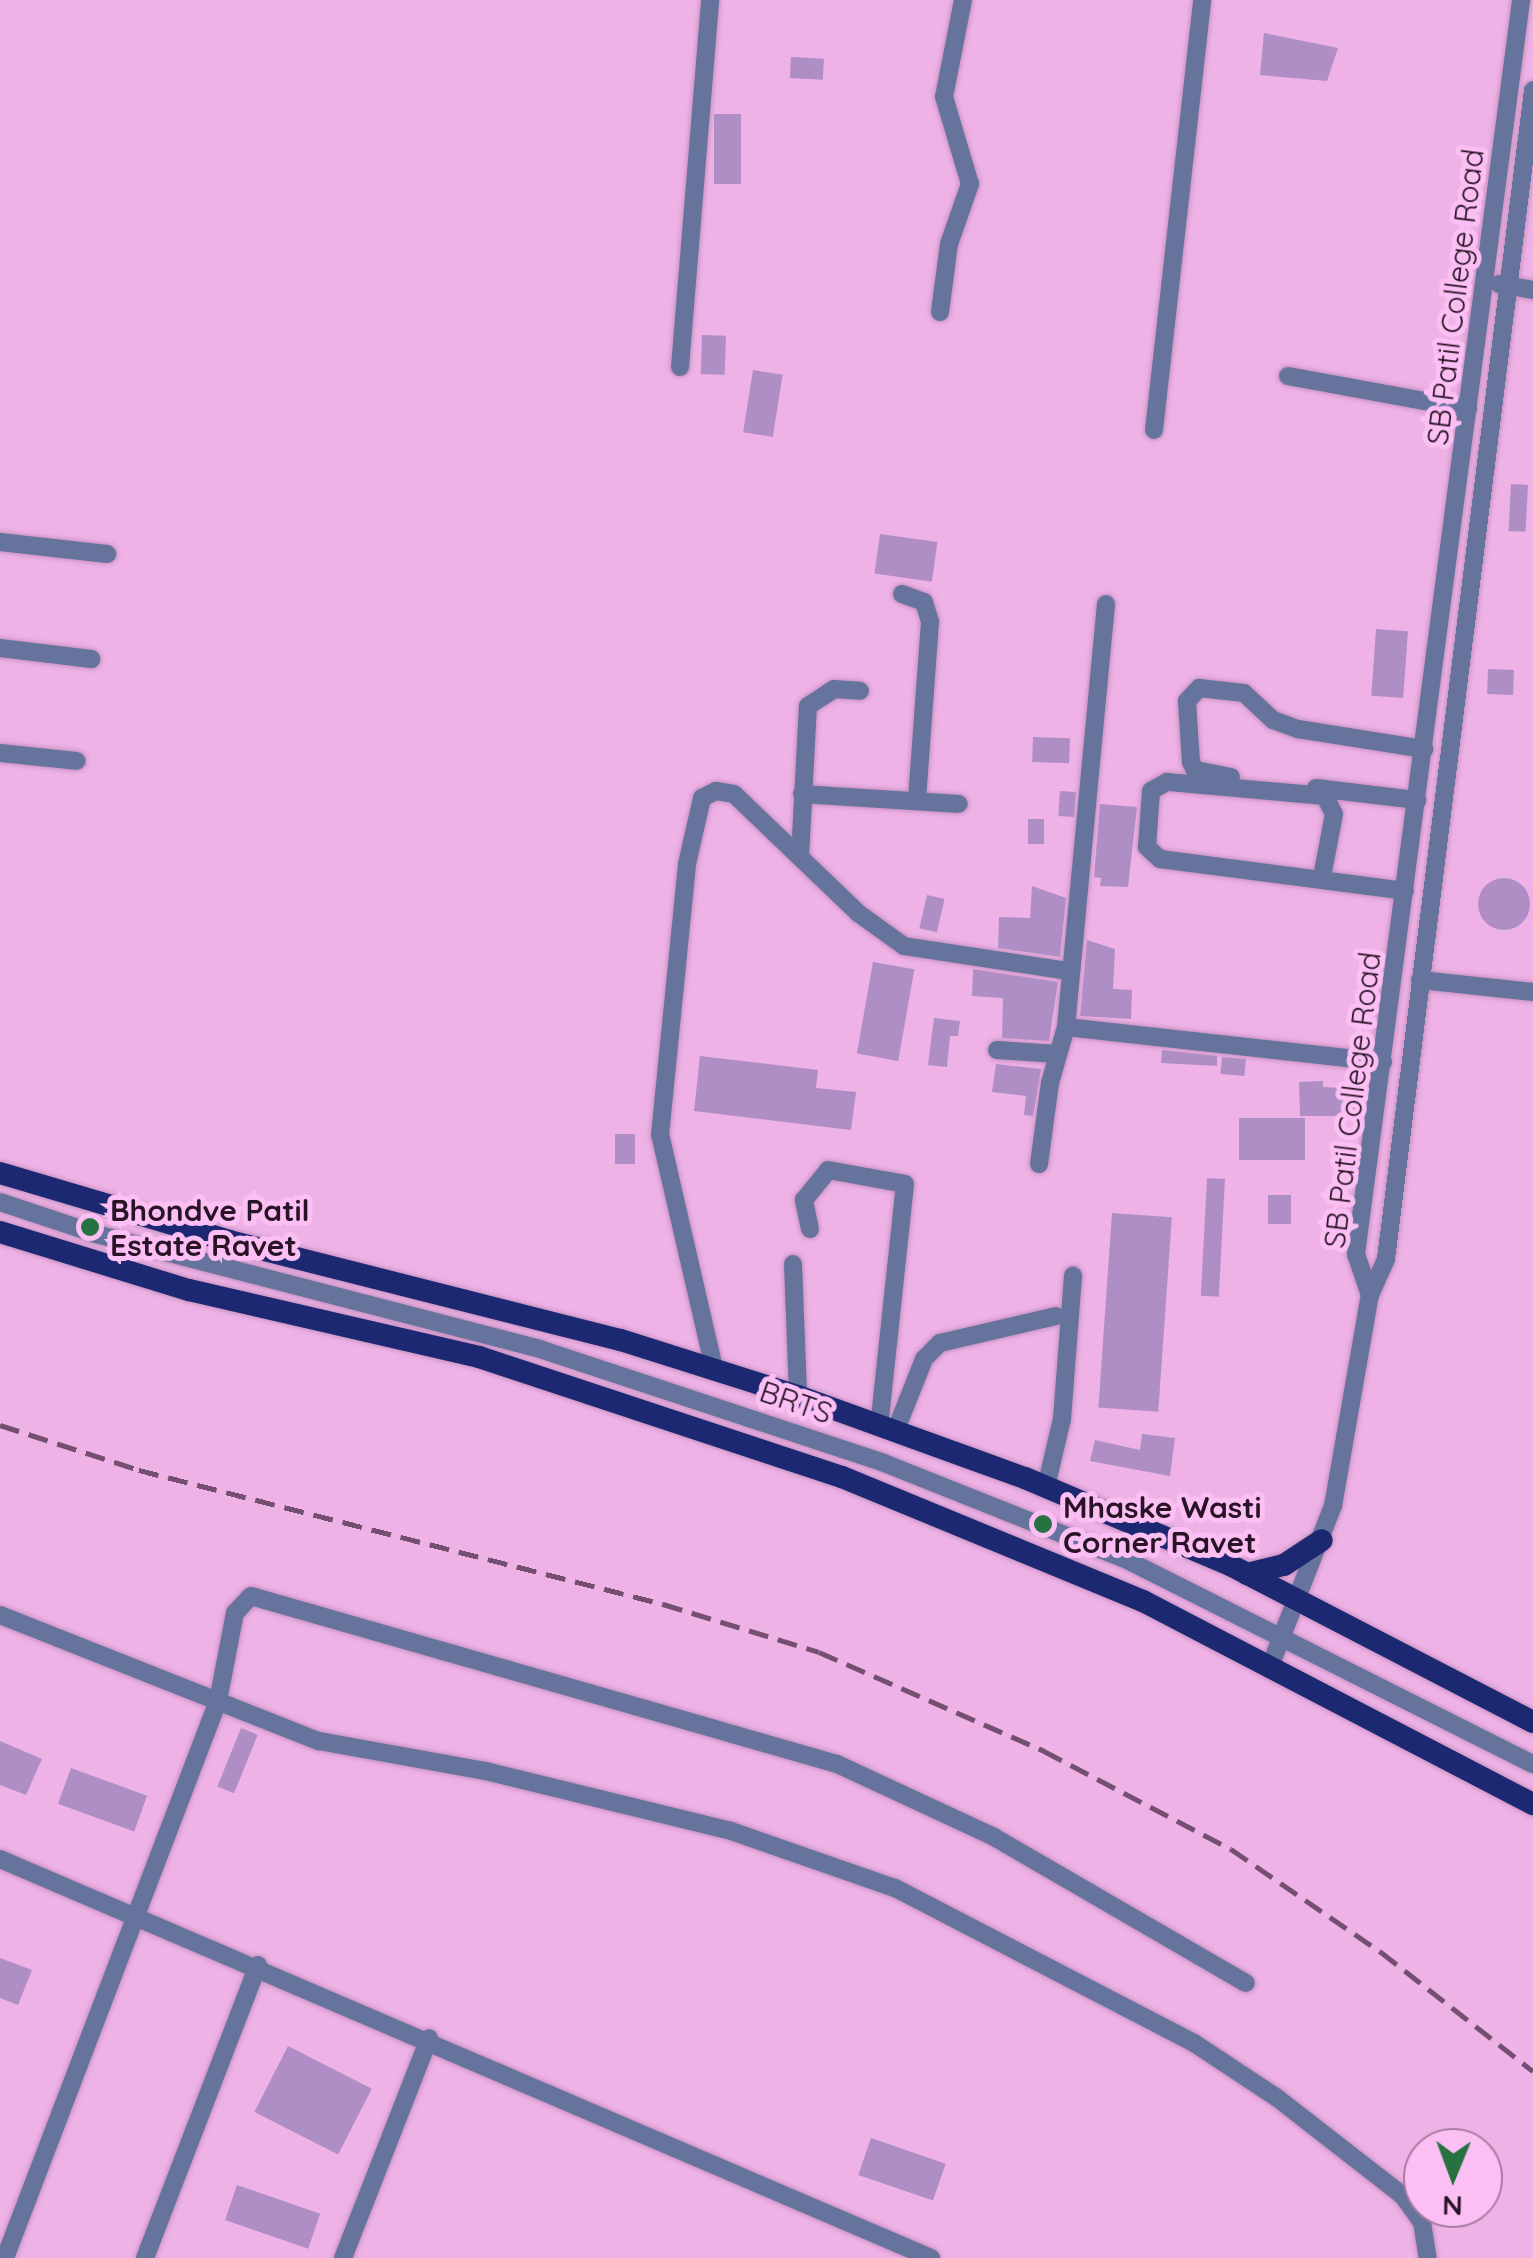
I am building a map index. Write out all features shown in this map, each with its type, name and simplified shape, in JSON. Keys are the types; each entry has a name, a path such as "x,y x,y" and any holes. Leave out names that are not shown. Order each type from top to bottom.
{"main road":[{"path":"0,1174 228,1240 714,1368 798,1396 1046,1487 1247,1574 1533,1722"},
{"path":"0,1232 190,1290 479,1357 842,1477 1142,1600 1269,1670 1533,1804"},
{"path":"1247,1574 1284,1566 1322,1540"}],"street":[{"path":"680,367 710,0"},
{"path":"940,312 949,244 970,184 944,97 962,0"},
{"path":"1154,430 1202,0"},
{"name":"SB Patil College Road","path":"1370,1295 1356,1254 1520,0"},
{"name":"SB Patil College Road","path":"1370,1295 1386,1259 1533,90"},
{"path":"1484,281 1533,290"},
{"path":"1288,376 1468,409"},
{"path":"0,542 107,554"},
{"path":"902,594 924,602 930,622 917,801"},
{"path":"1040,1164 1057,1054 1066,1027 1068,971 1106,604"},
{"path":"0,648 91,660"},
{"path":"1417,800 1195,770 1187,702 1199,688 1228,690 1298,729 1424,749"},
{"path":"800,856 808,706 834,689 860,691"},
{"path":"0,753 77,761"},
{"path":"1322,877 1334,814 1325,796 1166,782 1151,791 1150,855 1405,891"},
{"path":"714,1368 660,1135 696,808 716,791 734,794 904,946 1068,971"},
{"path":"802,794 959,804"},
{"path":"1420,980 1533,992"},
{"path":"1066,1027 1383,1062"},
{"path":"997,1050 1057,1054"},
{"path":"810,1229 804,1200 820,1174 846,1170 905,1184 888,1429"},
{"name":"BRTS","path":"0,1202 113,1238 540,1349 765,1420 1108,1551 1533,1764"},
{"path":"793,1264 798,1396"},
{"path":"1046,1487 1062,1420 1073,1275"},
{"path":"1269,1670 1301,1600 1322,1540 1344,1452 1370,1295"},
{"path":"888,1429 924,1359 940,1343 1056,1316"},
{"path":"5,2258 132,1914 218,1701 235,1614 251,1596 837,1764 994,1836 1246,1983"},
{"path":"0,1615 320,1741 484,1771 731,1831 925,1902 1194,2043 1341,2142 1416,2210 1428,2258"},
{"path":"0,1859 430,2038 931,2258"},
{"path":"145,2258 258,1965"},
{"path":"343,2258 430,2038"}],"building":[{"path":"1264,33 1338,48 1327,81 1260,75"},
{"path":"791,57 824,59 823,80 790,78"},
{"path":"714,114 741,114 741,184 714,184"},
{"path":"702,335 726,336 725,375 701,374"},
{"path":"753,370 783,375 773,437 743,432"},
{"path":"1511,484 1528,485 1526,532 1509,531"},
{"path":"880,534 937,542 932,582 874,574"},
{"path":"1376,629 1408,631 1403,698 1371,696"},
{"path":"1488,669 1514,670 1513,695 1487,694"},
{"path":"1033,737 1070,738 1069,763 1032,762"},
{"path":"1060,791 1076,792 1074,817 1058,816"},
{"path":"1100,804 1137,807 1128,887 1100,886 1101,878 1094,877"},
{"path":"1028,819 1044,819 1044,844 1028,844"},
{"path":"1504,878 1522,886 1530,904 1522,922 1504,930 1486,922 1478,904 1486,886"},
{"path":"1032,886 1066,898 1060,957 998,948 999,917 1030,918"},
{"path":"927,895 945,899 937,932 919,928"},
{"path":"1087,940 1115,949 1113,989 1132,990 1131,1019 1080,1016"},
{"path":"873,962 914,969 898,1061 857,1054"},
{"path":"973,969 1058,982 1049,1041 1002,1038 1003,998 972,996"},
{"path":"934,1018 960,1021 958,1036 950,1036 947,1067 928,1065"},
{"path":"1162,1050 1217,1056 1217,1066 1161,1063"},
{"path":"700,1056 818,1070 816,1088 856,1092 851,1130 694,1111"},
{"path":"1222,1057 1246,1059 1244,1076 1221,1074"},
{"path":"996,1064 1041,1069 1033,1116 1024,1115 1026,1096 992,1092"},
{"path":"1323,1081 1323,1087 1360,1089 1358,1116 1300,1116 1299,1082"},
{"path":"1239,1118 1305,1118 1305,1160 1239,1160"},
{"path":"615,1134 635,1134 635,1164 615,1164"},
{"path":"1207,1178 1225,1179 1219,1297 1201,1296"},
{"path":"1268,1195 1291,1195 1291,1224 1268,1224"},
{"path":"1112,1213 1172,1217 1158,1412 1098,1408"},
{"path":"1142,1434 1175,1438 1170,1476 1090,1461 1095,1440 1140,1450"},
{"path":"241,1728 258,1735 234,1793 217,1786"},
{"path":"0,1741 42,1759 26,1795 0,1785"},
{"path":"71,1768 147,1796 134,1831 58,1804"},
{"path":"0,1958 32,1970 18,2005 0,1998"},
{"path":"288,2046 372,2089 338,2155 254,2112"},
{"path":"871,2138 946,2164 933,2201 858,2175"},
{"path":"237,2185 320,2214 308,2249 225,2220"}],"railway":[{"path":"0,1425 139,1470 663,1604 819,1652 1044,1751 1231,1849 1381,1952 1533,2071"}],"place":[{"name":"Bhondve Patil Estate Ravet","path":"90,1227"},
{"name":"Mhaske Wasti Corner Ravet","path":"1043,1524"}]}
